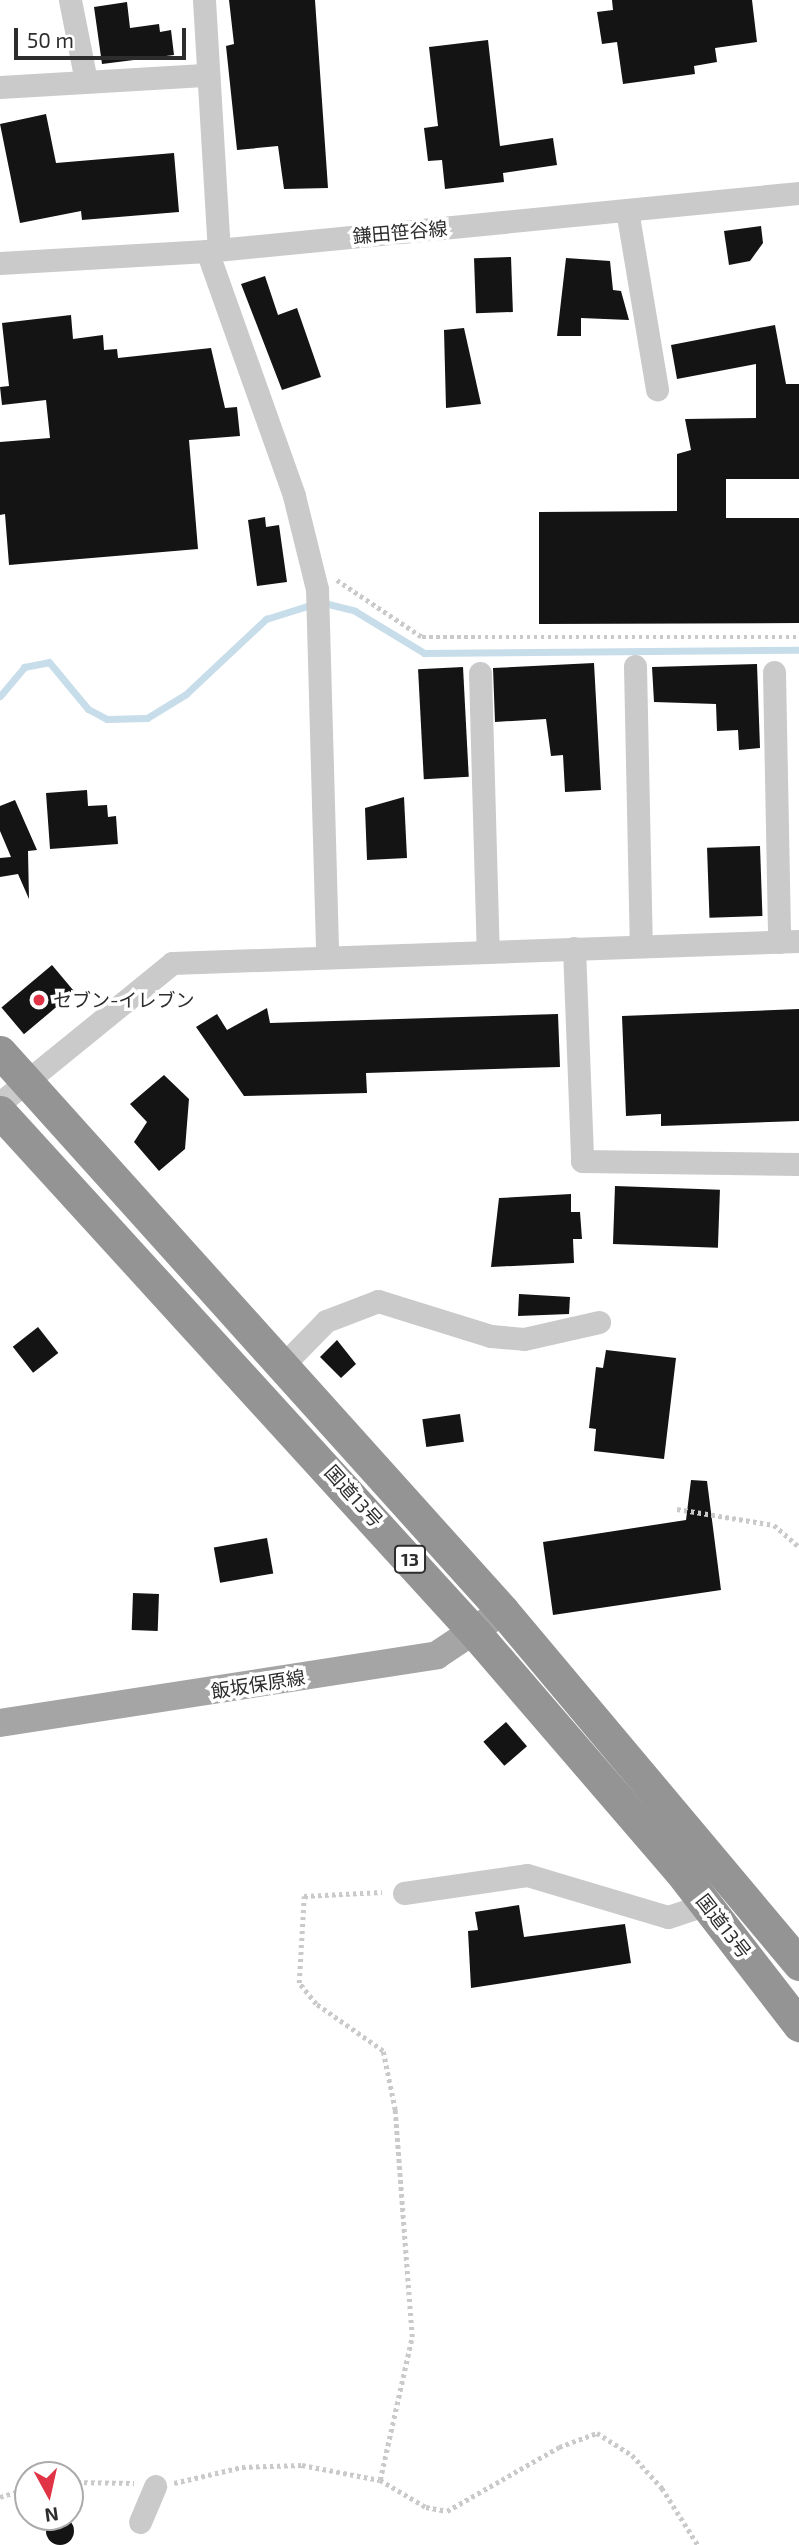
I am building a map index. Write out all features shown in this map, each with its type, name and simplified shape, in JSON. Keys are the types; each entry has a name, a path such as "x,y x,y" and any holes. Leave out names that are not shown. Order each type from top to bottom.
{"highway":[{"name":"国道13号","path":"0,1052 503,1612 799,1964"},
{"name":"国道13号","path":"0,1112 477,1634 707,1904 799,2025"}],"main road":[{"name":"飯坂保原線","path":"0,1723 437,1656 477,1634 503,1612"}],"street":[{"path":"70,0 86,81"},
{"path":"204,0 204,75 213,250 312,564 321,620 327,956"},
{"path":"0,87 204,75"},
{"name":"鎌田笹谷線","path":"0,263 213,250 799,193"},
{"path":"627,210 657,390"},
{"path":"635,666 641,946"},
{"path":"0,1103 27,1084 172,963 789,942 774,672"},
{"path":"480,673 488,951"},
{"path":"574,948 582,1161 799,1164"},
{"path":"282,1366 326,1321 378,1301 491,1336 536,1337 599,1322"},
{"path":"404,1894 527,1875 668,1917 707,1904"},
{"path":"140,2522 155,2486"}],"path":[{"path":"312,564 422,637 799,637"},
{"path":"677,1509 774,1525 799,1547"},
{"path":"380,2480 412,2337 395,2110 383,2051 316,2004 299,1983 299,1919 304,1896 404,1894"},
{"path":"84,2483 155,2486 242,2467 302,2465 380,2480 426,2507 447,2511 559,2447 597,2433 632,2455 662,2488 698,2545"}],"building":[{"path":"229,0 315,0 328,188 284,189 278,146 237,150 226,46 234,44"},
{"path":"612,0 752,0 757,42 715,48 717,62 694,66 695,74 623,84 617,42 602,44 597,12 613,10"},
{"path":"127,2 130,28 159,24 160,32 171,30 174,55 102,64 94,7"},
{"path":"488,40 500,146 553,138 557,165 503,173 504,182 445,189 442,160 428,161 424,128 438,126 429,47"},
{"path":"46,114 56,163 174,153 179,212 82,220 81,211 20,223 0,124"},
{"path":"761,226 763,243 750,261 729,265 724,231"},
{"path":"511,257 513,312 476,313 474,258"},
{"path":"566,258 610,261 613,290 621,291 629,320 581,318 581,336 557,336"},
{"path":"265,276 278,315 297,308 321,377 282,390 241,284"},
{"path":"71,315 73,339 103,335 104,350 117,349 118,358 211,348 225,408 237,407 240,436 189,440 198,549 9,565 5,514 0,515 0,442 50,438 46,400 2,405 0,387 9,386 2,323"},
{"path":"775,325 786,384 799,384 799,479 726,479 726,518 799,518 799,623 539,624 539,512 677,511 677,454 691,450 685,419 756,418 756,364 677,379 671,345"},
{"path":"464,328 481,404 446,408 444,330"},
{"path":"265,517 266,527 279,525 287,582 257,586 248,520"},
{"path":"594,663 601,790 565,792 563,755 551,756 546,719 495,722 493,668"},
{"path":"757,664 760,748 739,750 738,730 717,731 716,704 654,702 652,667"},
{"path":"463,667 469,777 424,779 418,669"},
{"path":"87,790 88,806 107,805 108,817 116,816 118,844 50,849 46,793"},
{"path":"404,797 407,858 367,860 365,808"},
{"path":"15,800 37,850 28,851 29,899 18,874 0,877 0,858 11,857 0,831 0,806"},
{"path":"760,846 762,916 709,918 707,848"},
{"name":"セブン-イレブン","path":"52,965 74,992 24,1034 1,1007"},
{"path":"267,1008 270,1023 558,1014 560,1067 366,1073 367,1093 244,1096 196,1027 217,1014 227,1030"},
{"path":"799,1009 799,1121 661,1126 661,1114 626,1116 622,1016"},
{"path":"164,1075 189,1099 185,1149 159,1171 134,1142 147,1122 130,1104"},
{"path":"615,1186 720,1190 718,1248 613,1244"},
{"path":"571,1194 571,1212 580,1212 582,1239 573,1239 574,1263 491,1267 499,1198"},
{"path":"519,1294 570,1297 569,1314 518,1316"},
{"path":"38,1327 58,1353 33,1373 13,1347"},
{"path":"337,1340 356,1364 341,1378 320,1357"},
{"path":"606,1350 676,1358 664,1459 594,1451 596,1429 589,1428 596,1367 603,1368"},
{"path":"460,1414 464,1442 426,1447 422,1419"},
{"path":"691,1480 707,1481 721,1590 553,1615 543,1542 686,1520"},
{"path":"267,1538 273,1573 220,1583 214,1547"},
{"path":"133,1593 159,1594 158,1631 132,1630"},
{"path":"506,1722 527,1746 504,1766 483,1742"},
{"path":"519,1905 524,1937 625,1924 631,1963 471,1988 468,1931 478,1930 475,1912"},
{"path":"46,2531 74,2531 70,2541 60,2545 50,2541"}],"waterway":[{"path":"0,696 24,667 49,662 88,709 107,719 147,718 186,694 266,619 320,602 355,611 424,653 799,650"}],"place":[{"name":"セブン-イレブン","path":"39,1000"}]}
